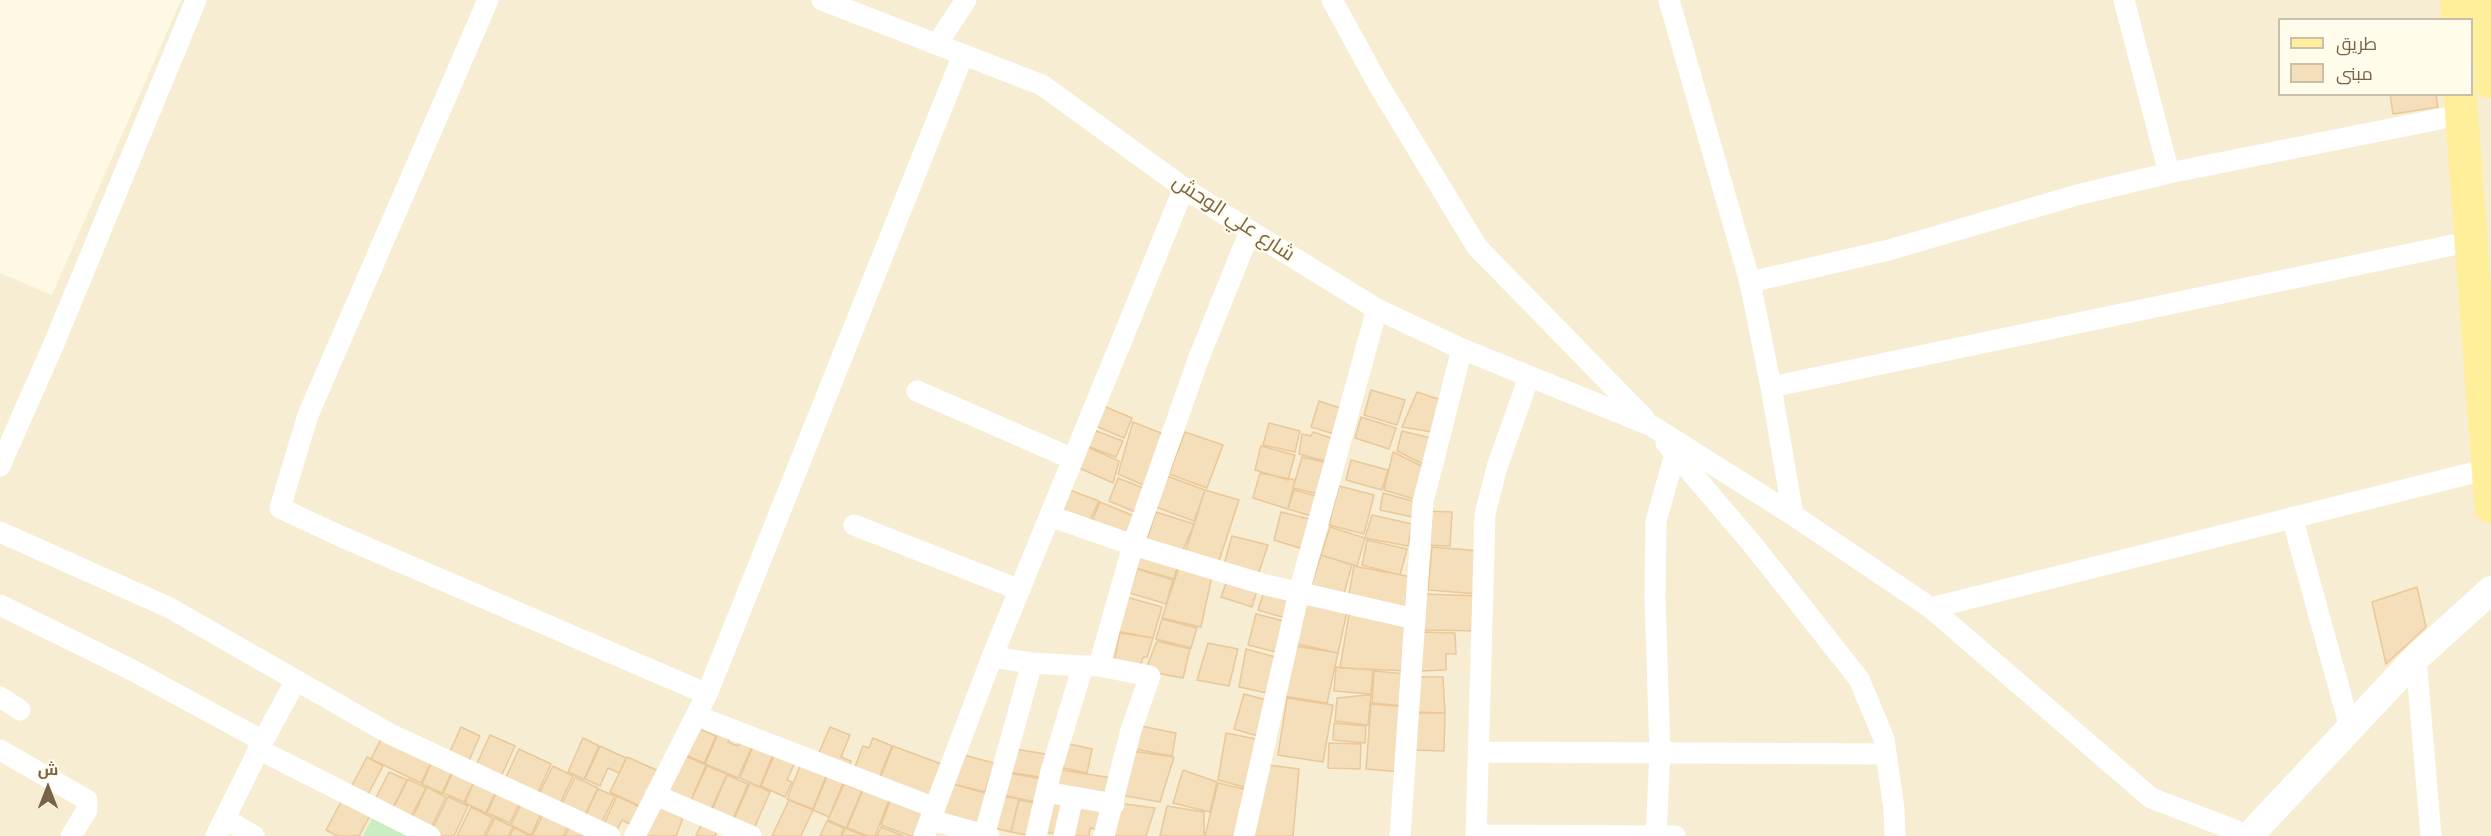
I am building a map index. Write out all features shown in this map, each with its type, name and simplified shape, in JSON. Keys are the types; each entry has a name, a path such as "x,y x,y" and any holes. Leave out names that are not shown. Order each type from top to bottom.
{"main road":[{"path":"2457,0 2458,18"},
{"path":"2487,0 2491,82"},
{"path":"2460,105 2491,507"},
{"path":"2250,836 2416,658 2491,590"}],"street":[{"path":"0,466 53,346 196,0"},
{"path":"488,0 308,415 280,508 707,694"},
{"path":"937,45 966,0"},
{"path":"1332,0 1377,84 1477,247 1652,426 1753,545 1859,679 1884,739 1894,809 1895,836"},
{"path":"1669,0 1750,282 1771,387 1792,515"},
{"path":"2124,0 2169,173"},
{"name":"شارع علي الوحش","path":"830,2 1042,85 1184,188 1377,309 1462,349 1652,426"},
{"path":"635,836 707,694 963,55"},
{"path":"1750,282 1889,250 2077,195 2460,105"},
{"path":"930,821 992,657 1184,188"},
{"path":"1036,836 1046,792 1198,360 1250,231"},
{"path":"1771,387 2472,241"},
{"path":"1244,836 1299,592 1377,309"},
{"path":"1400,836 1423,502 1462,349"},
{"path":"1530,376 1497,466 1485,514 1476,836 1675,836"},
{"path":"917,391 1073,459"},
{"path":"1652,426 1792,515 1931,608 2151,798 2250,836"},
{"path":"1656,836 1660,752 1655,599 1656,521 1675,454"},
{"path":"1931,608 2488,469"},
{"path":"1050,516 1133,545 1299,592 1415,619"},
{"path":"2292,517 2350,728"},
{"path":"854,525 1020,590"},
{"path":"0,532 170,608 390,734 610,836"},
{"path":"0,605 132,670 260,745 430,836"},
{"path":"992,657 1032,663 1091,666 1150,676 1131,730 1104,836"},
{"path":"2416,658 2432,836"},
{"path":"697,716 930,821 986,836 1032,663"},
{"path":"255,836 220,827 260,745 296,680"},
{"path":"0,697 20,710"},
{"path":"0,750 87,800 87,810 71,836"},
{"path":"1479,752 1886,754"},
{"path":"1046,792 1114,804"},
{"path":"655,795 751,836"},
{"path":"1064,836 1072,797"}],"shaded area":[{"path":"181,0 2491,0 2491,836 0,836 0,273 52,295"}],"green space":[{"path":"374,815 408,836 363,836"}],"building":[{"path":"2390,96 2436,96 2438,107 2393,114"},
{"path":"1371,390 1405,400 1397,425 1364,415"},
{"path":"1417,392 1450,403 1438,433 1402,427"},
{"path":"1319,401 1349,411 1341,436 1311,427"},
{"path":"1101,405 1132,418 1124,438 1091,424"},
{"path":"1361,417 1396,428 1389,449 1355,438"},
{"path":"1133,422 1166,435 1148,487 1118,474"},
{"path":"1269,423 1300,431 1295,452 1263,445"},
{"path":"1091,429 1123,441 1116,457 1084,445"},
{"path":"1402,431 1435,439 1427,466 1397,451"},
{"path":"1185,432 1223,445 1207,488 1169,474"},
{"path":"1313,432 1337,440 1332,463 1299,454 1302,434 1311,436"},
{"path":"1085,446 1119,461 1113,483 1077,467"},
{"path":"1261,446 1295,455 1288,480 1255,470"},
{"path":"1393,452 1428,469 1421,501 1384,490"},
{"path":"1302,457 1337,465 1327,496 1293,488"},
{"path":"1351,460 1388,470 1382,490 1346,480"},
{"path":"1260,473 1295,480 1288,509 1253,498"},
{"path":"1167,476 1205,490 1194,521 1156,507"},
{"path":"1118,478 1146,489 1140,514 1109,501"},
{"path":"1339,486 1374,495 1364,534 1329,525"},
{"path":"1064,488 1099,501 1087,527 1052,515"},
{"path":"1205,490 1239,500 1217,567 1184,556"},
{"path":"1294,490 1324,498 1318,518 1288,509"},
{"path":"1383,493 1420,503 1417,518 1380,510"},
{"path":"1100,502 1139,518 1131,542 1090,526"},
{"path":"1426,511 1452,512 1450,546 1424,545"},
{"path":"1156,512 1194,524 1181,555 1146,542"},
{"path":"1281,512 1317,521 1309,551 1274,540"},
{"path":"1372,515 1412,524 1408,546 1365,538"},
{"path":"1330,527 1365,538 1357,566 1321,555"},
{"path":"1232,536 1268,545 1257,578 1223,568"},
{"path":"1367,540 1407,549 1400,575 1362,565"},
{"path":"1432,547 1481,551 1478,594 1428,590"},
{"path":"1142,549 1179,560 1174,579 1136,568"},
{"path":"1321,555 1352,565 1342,600 1310,590"},
{"path":"1181,561 1213,571 1201,627 1162,618"},
{"path":"1354,566 1412,577 1406,610 1348,600"},
{"path":"1137,569 1173,580 1166,604 1130,593"},
{"path":"1228,578 1258,587 1252,607 1221,597"},
{"path":"1266,585 1296,594 1289,619 1258,610"},
{"path":"2417,587 2426,627 2386,664 2372,602"},
{"path":"1424,594 1481,596 1480,631 1423,630"},
{"path":"1126,597 1162,607 1153,638 1116,631"},
{"path":"1303,597 1348,607 1338,653 1293,643"},
{"path":"1350,608 1412,621 1408,671 1340,668"},
{"path":"1256,614 1288,622 1280,653 1248,645"},
{"path":"1162,619 1197,628 1191,648 1156,639"},
{"path":"1421,632 1455,633 1456,654 1446,654 1446,670 1420,671"},
{"path":"1120,633 1153,638 1147,657 1143,657 1139,671 1113,665"},
{"path":"1157,641 1190,649 1183,678 1145,671"},
{"path":"1208,643 1238,649 1229,686 1197,680"},
{"path":"1296,646 1338,653 1327,703 1283,696"},
{"path":"1246,649 1279,658 1272,694 1239,687"},
{"path":"1336,667 1373,670 1371,694 1334,691"},
{"path":"1374,671 1407,674 1406,706 1372,703"},
{"path":"1416,677 1443,677 1445,713 1415,712"},
{"path":"1244,694 1270,701 1261,737 1234,729"},
{"path":"1371,695 1368,725 1335,721 1337,698"},
{"path":"1287,698 1333,705 1323,762 1278,755"},
{"path":"1371,704 1406,707 1401,772 1366,769"},
{"path":"1415,713 1445,713 1444,751 1414,750"},
{"path":"1334,723 1366,726 1365,743 1333,740"},
{"path":"1135,725 1176,733 1172,756 1130,748"},
{"path":"693,726 716,736 704,763 681,753"},
{"path":"461,727 480,736 466,767 447,758"},
{"path":"721,727 732,732 728,742 738,746 742,737 754,742 738,778 705,764"},
{"path":"830,727 850,735 841,757 851,761 847,772 816,760"},
{"path":"1226,733 1261,740 1251,789 1218,780"},
{"path":"383,735 433,759 421,783 371,759"},
{"path":"490,735 515,746 499,781 474,770"},
{"path":"583,738 599,746 584,779 568,772"},
{"path":"873,738 892,746 878,781 853,772 863,746 869,748"},
{"path":"1065,743 1092,749 1087,773 1058,767"},
{"path":"1329,743 1361,744 1360,769 1328,768"},
{"path":"754,744 774,752 760,787 740,778"},
{"path":"600,746 626,758 619,773 608,768 600,786 585,779"},
{"path":"893,746 944,765 931,801 879,781"},
{"path":"1009,748 1051,755 1045,778 1003,771"},
{"path":"519,749 551,764 535,799 503,784"},
{"path":"776,751 796,760 787,780 792,782 785,797 761,786"},
{"path":"1132,751 1174,757 1160,802 1120,795"},
{"path":"681,754 706,765 689,805 663,794"},
{"path":"960,754 994,763 985,792 949,783"},
{"path":"367,757 383,766 365,800 349,791"},
{"path":"627,757 663,773 646,809 610,792"},
{"path":"432,761 453,770 442,793 422,784"},
{"path":"802,761 828,771 813,809 787,799"},
{"path":"1260,764 1299,769 1293,836 1251,836"},
{"path":"553,766 573,776 558,808 537,798"},
{"path":"707,766 727,774 709,814 689,805"},
{"path":"1056,769 1112,778 1107,801 1051,791"},
{"path":"454,770 475,779 464,802 443,793"},
{"path":"1183,770 1217,782 1210,812 1173,803"},
{"path":"389,772 407,780 390,813 373,804"},
{"path":"1003,772 1047,780 1041,803 997,794"},
{"path":"828,774 844,781 829,817 813,810"},
{"path":"727,775 748,784 731,824 710,815"},
{"path":"575,777 598,788 582,821 559,810"},
{"path":"408,779 426,788 408,822 391,813"},
{"path":"475,779 497,789 486,813 465,803"},
{"path":"750,783 770,792 752,833 732,824"},
{"path":"949,783 989,794 978,829 936,818"},
{"path":"1218,783 1252,791 1240,836 1205,836"},
{"path":"844,784 862,791 846,828 828,820"},
{"path":"427,787 446,797 429,832 410,823"},
{"path":"498,789 521,800 510,823 487,813"},
{"path":"598,789 615,796 599,828 583,821"},
{"path":"863,790 889,800 875,836 868,836 847,828"},
{"path":"997,795 1019,799 1011,832 990,827"},
{"path":"617,796 644,809 636,827 622,820 614,836 601,830"},
{"path":"448,797 468,806 454,836 434,836 430,834"},
{"path":"1049,797 1067,799 1060,834 1042,832"},
{"path":"343,798 372,812 359,836 337,836 326,830"},
{"path":"523,800 543,810 531,835 511,825"},
{"path":"789,800 813,810 801,836 772,836"},
{"path":"1019,800 1040,804 1033,836 1011,832"},
{"path":"1076,800 1106,805 1101,830 1090,828 1089,836 1069,836"},
{"path":"890,801 925,815 917,836 910,836 881,825"},
{"path":"1117,803 1155,808 1146,836 1106,836"},
{"path":"653,805 683,818 676,836 640,836"},
{"path":"1167,806 1204,812 1204,836 1160,836"},
{"path":"471,807 493,818 484,836 457,836"},
{"path":"545,811 569,824 563,836 532,836"},
{"path":"495,818 513,827 508,836 486,836"},
{"path":"827,821 844,828 841,836 820,836"},
{"path":"702,823 718,830 715,836 696,836"},
{"path":"571,824 592,836 565,836"},
{"path":"881,827 901,835 903,836 877,836"},
{"path":"514,828 531,836 510,836"},
{"path":"845,828 865,836 842,836"}]}
